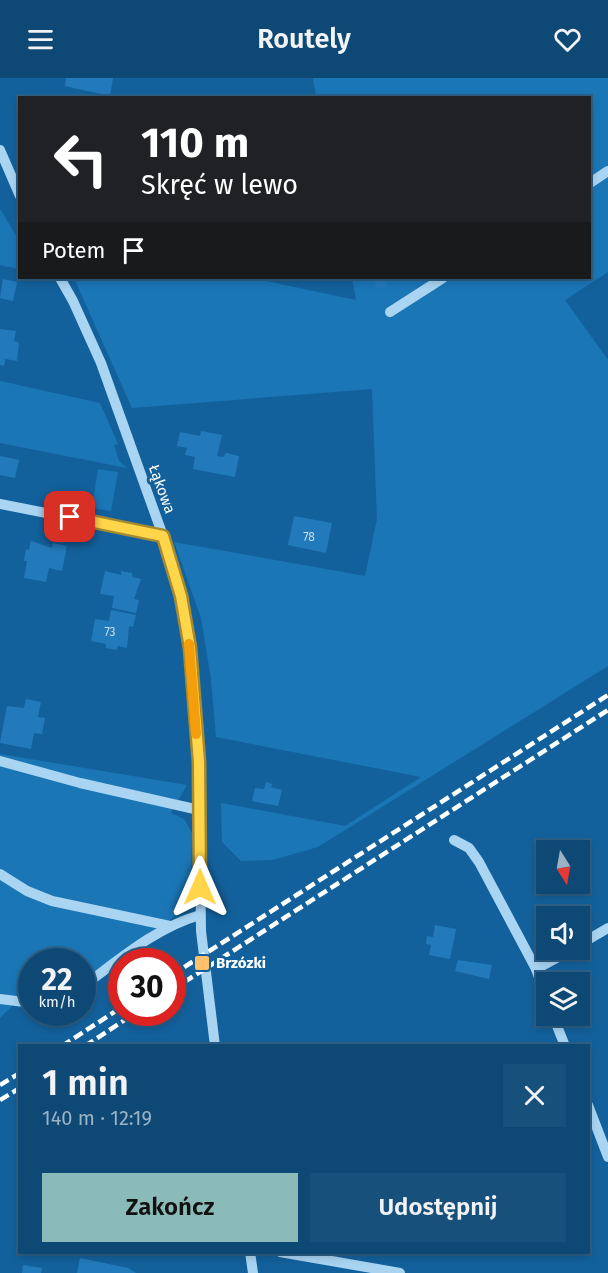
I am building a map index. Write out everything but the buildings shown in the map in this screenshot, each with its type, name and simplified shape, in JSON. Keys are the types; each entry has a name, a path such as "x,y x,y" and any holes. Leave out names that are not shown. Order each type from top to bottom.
{"street":[{"path":"0,150 18,191"},
{"path":"591,182 608,171"},
{"name":"Łąkowa","path":"61,279 101,363 163,536 188,627 199,762 200,915 215,1044"},
{"path":"390,312 441,279"},
{"path":"0,504 163,536"},
{"path":"0,761 80,783 199,810"},
{"path":"454,840 469,848 478,862 537,972"},
{"path":"0,874 27,891 52,901 170,926"},
{"path":"96,977 159,931 200,915"},
{"path":"590,939 608,928"},
{"path":"536,969 553,960"},
{"path":"0,999 18,1002"},
{"path":"557,1026 564,1044"},
{"path":"590,1110 608,1157"},
{"path":"250,1254 254,1273"},
{"path":"291,1254 400,1273"}],"shaded area":[{"path":"313,78 608,78 608,272 565,300 608,360 608,666 318,847 272,860 241,861 222,842 221,803 345,826 421,777 216,737 211,679 201,618 174,542 365,576 377,519 372,389 132,408 74,279 257,279 356,300 352,279 591,279 591,96 316,96"},
{"path":"0,209 18,238 18,269 0,265"},
{"path":"0,381 100,403 118,444 114,445 119,461 127,468 0,443"},
{"path":"98,469 118,472 111,511 92,508"},
{"path":"0,754 187,785 171,813 184,819 192,833 191,902 130,948 108,948 108,963 96,972 96,948 18,948 18,1000 0,1018"}],"railway":[{"path":"186,966 608,695"},
{"path":"186,981 608,710"},
{"path":"65,1044 108,1016"},
{"path":"88,1044 116,1026"},
{"path":"0,1085 18,1074"},
{"path":"0,1100 18,1089"}],"slow traffic":[{"path":"189,644 196,734"}],"place":[{"name":"Brzózki","path":"202,963"}],"route":[{"path":"70,517 163,536 188,627 199,762 200,887"}]}
